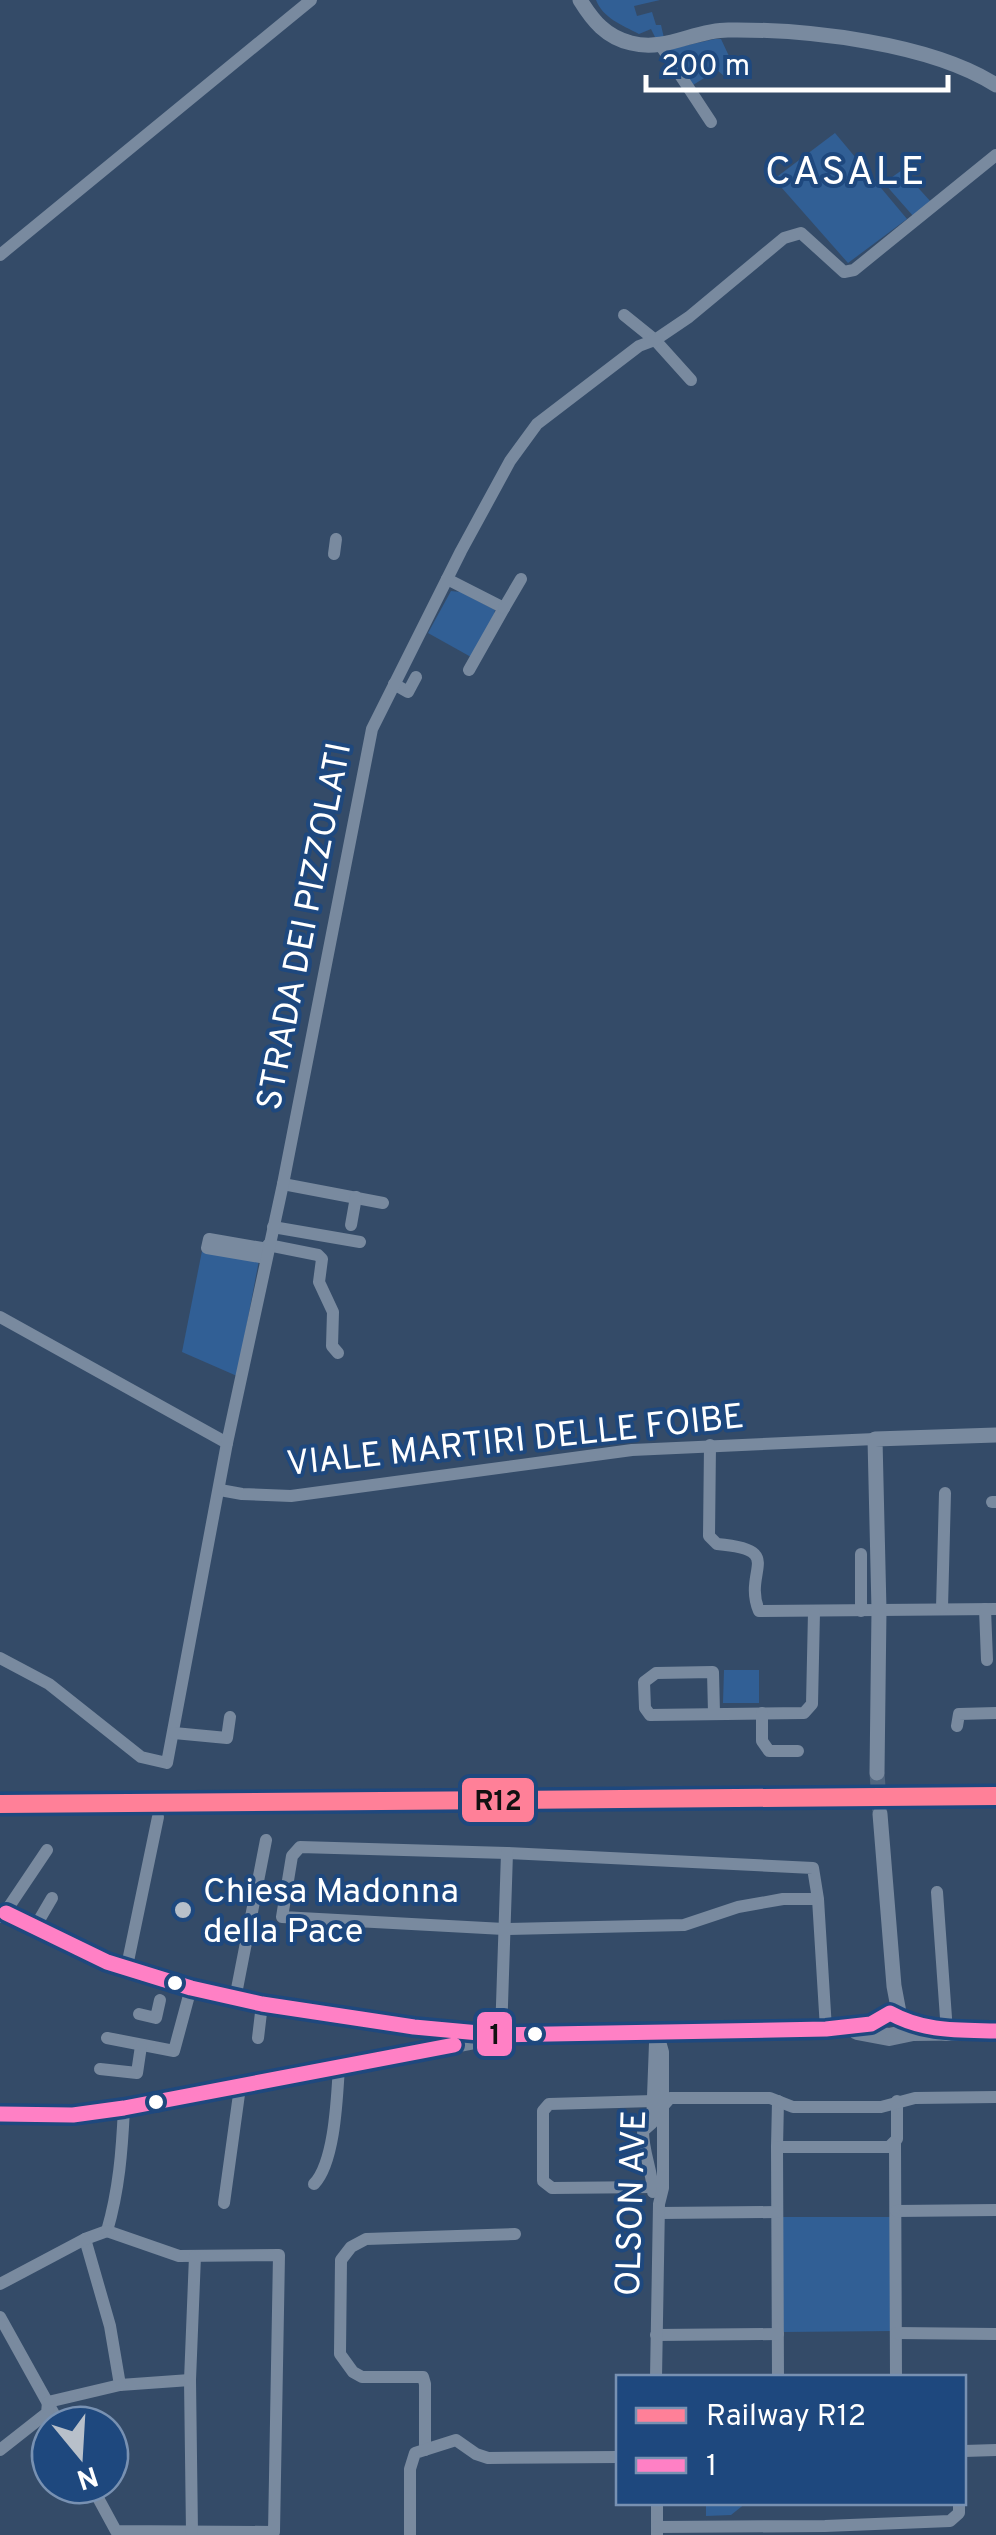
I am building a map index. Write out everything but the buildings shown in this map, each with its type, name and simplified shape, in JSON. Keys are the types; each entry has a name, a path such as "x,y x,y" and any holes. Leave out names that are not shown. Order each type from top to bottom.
{"main road":[{"path":"0,2114 73,2115 124,2108 501,2035 826,2029 891,2023 946,2032 996,2032"}],"street":[{"path":"0,255 311,0"},
{"path":"580,0 592,20 610,35 631,43 661,46 724,29 829,37 921,51 996,85"},
{"path":"661,46 711,122"},
{"name":"STRADA DEI PIZZOLATI","path":"2,1665 49,1684 141,1757 167,1763 227,1442 284,1184 372,728 510,461 537,424 639,346 656,340 689,317 784,238 801,233 844,272 854,270 996,156"},
{"path":"624,315 656,340 691,380"},
{"path":"334,554 336,539"},
{"path":"447,579 504,608"},
{"path":"469,670 522,579"},
{"path":"394,684 408,692 416,676"},
{"path":"284,1184 383,1202"},
{"path":"350,1225 356,1197"},
{"path":"273,1226 360,1242"},
{"path":"209,1239 208,1248 318,1255 322,1259 319,1282 333,1312 332,1346 338,1353"},
{"path":"0,1317 227,1442"},
{"name":"VIALE MARTIRI DELLE FOIBE","path":"220,1490 292,1496 632,1450 996,1435"},
{"path":"875,1439 877,1773"},
{"path":"710,1445 710,1536 717,1544 753,1550 759,1563 755,1598 759,1610 990,1609 987,1660"},
{"path":"942,1608 945,1493"},
{"path":"860,1611 861,1554"},
{"path":"714,1713 713,1672 656,1673 644,1682 644,1708 650,1715 804,1713 811,1707 814,1612"},
{"path":"762,1712 762,1742 769,1751 798,1751"},
{"path":"957,1726 959,1714 996,1713"},
{"path":"174,1733 226,1738 230,1718"},
{"path":"880,1814 894,1986 891,2023"},
{"path":"127,1966 158,1817"},
{"path":"235,1999 266,1840"},
{"path":"818,1898 738,1907 684,1925 504,1929 282,1916 292,1856 300,1847 813,1868 818,1898 826,2029"},
{"path":"48,1850 2,1914 89,1954 127,1966 163,1990 191,1988 262,2004 414,2027 501,2035 507,1853"},
{"path":"938,1892 946,2032"},
{"path":"34,1927 52,1898"},
{"path":"107,2038 174,2051 191,1988"},
{"path":"140,2014 156,2018 163,1990"},
{"path":"258,2038 262,2004"},
{"name":"OLSON AVE","path":"656,2375 659,2209 664,2188 658,2103 663,2052 657,2031"},
{"path":"100,2069 137,2073 141,2046"},
{"path":"314,2184 324,2174 339,2066"},
{"path":"224,2203 240,2086"},
{"path":"652,2187 552,2188 543,2181 543,2110 548,2104 658,2103 670,2098 778,2100 793,2107 881,2107 915,2098 996,2096"},
{"path":"778,2100 778,2375"},
{"path":"777,2148 889,2147 898,2139 897,2102"},
{"path":"658,2103 652,2123 643,2131 643,2152 651,2166 653,2196 659,2209 778,2212"},
{"path":"107,2231 122,2157 124,2108"},
{"path":"894,2144 896,2375"},
{"path":"896,2211 996,2210"},
{"path":"0,2284 107,2231 179,2256 278,2255 274,2532 116,2532 102,2505"},
{"path":"426,2450 426,2384 422,2377 362,2376 353,2372 340,2354 340,2260 351,2247 366,2240 515,2234"},
{"path":"85,2239 110,2326 120,2385"},
{"path":"192,2533 190,2380 196,2256"},
{"path":"0,2317 50,2405"},
{"path":"896,2333 996,2334"},
{"path":"656,2335 778,2334"},
{"path":"48,2402 120,2385 190,2380"},
{"path":"0,2450 47,2413 48,2402"},
{"path":"410,2535 411,2459 415,2453 456,2440 488,2458 616,2457"},
{"path":"966,2451 996,2450"},
{"path":"657,2505 657,2531 950,2521 959,2513 959,2505"}],"shaded area":[{"path":"596,0 660,0 634,6 637,16 652,12 664,38 655,37 651,29 639,34 620,24 603,12"},
{"path":"721,39 735,69 724,76 717,70 693,85 670,49"},
{"path":"835,133 907,219 848,263 774,179"},
{"path":"902,170 931,202 914,217 884,183"},
{"path":"451,591 461,592 495,610 471,657 428,633"},
{"path":"202,1251 259,1260 237,1376 182,1352"},
{"path":"724,1670 759,1670 759,1703 723,1703"},
{"path":"783,2217 894,2217 895,2331 783,2332"},
{"path":"706,2505 744,2505 731,2515 706,2516"}],"tunnel":[{"path":"877,1773 880,1814"}],"rail line":[{"name":"R12","path":"0,1804 996,1796"}],"transit line":[{"name":"1","path":"6,1913 107,1962 191,1988 262,2004 414,2027 501,2035 826,2029 871,2024 890,2013 928,2027 996,2031"},
{"name":"1","path":"0,2114 73,2115 124,2108 454,2045"}],"place":[{"name":"Chiesa Madonna della Pace","path":"183,1910"}],"district":[{"name":"CASALE","path":"846,170"}]}
